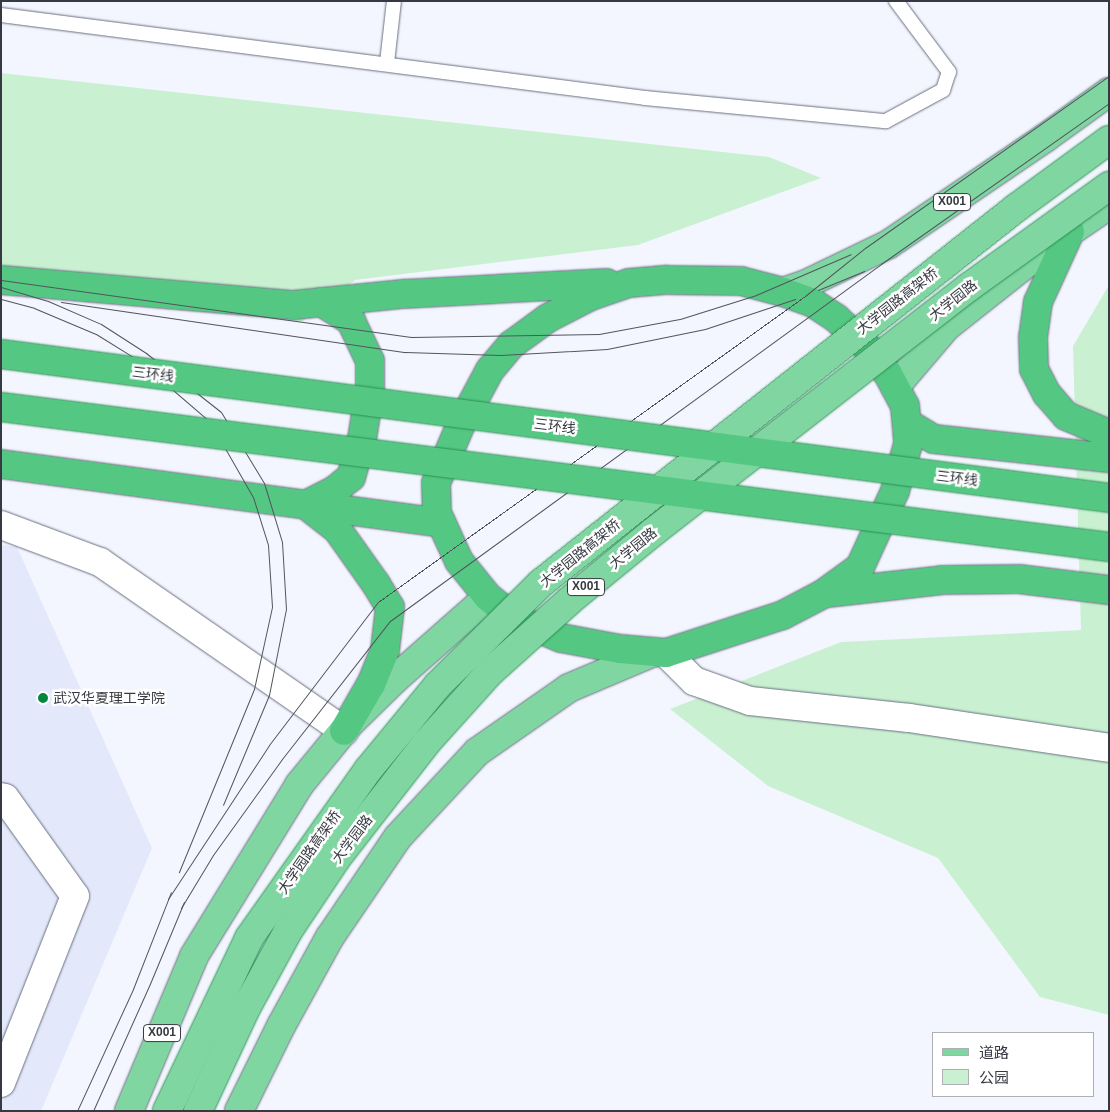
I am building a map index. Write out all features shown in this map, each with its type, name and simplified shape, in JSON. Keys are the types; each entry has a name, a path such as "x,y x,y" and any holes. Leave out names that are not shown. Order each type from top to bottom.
{"highway":[{"path":"1070,232 1038,302 1033,338 1034,369 1047,394 1066,416 1109,434"},
{"path":"1,280 294,305 403,294 667,280 741,281 783,292 813,303 836,318 869,349 895,387 905,406 908,444 895,491 860,567 823,594 783,615 660,652 620,650 561,638 526,623 488,597 459,561 437,513 436,483 452,442 490,370 511,345 548,318 591,296 629,283"},
{"path":"306,505 335,490 350,477 362,439 370,388 370,362 351,321 321,302"},
{"name":"三环线","path":"1,354 1109,498"},
{"path":"1,407 1109,547"},
{"path":"907,423 934,439 1109,458"},
{"path":"1,464 441,523"},
{"path":"306,505 337,529 376,584 390,608 385,650 371,684 344,731"},
{"path":"823,594 942,580 1019,579 1109,590"}],"main road":[{"name":"X001","path":"783,292 806,284 889,244 1046,138 1109,92"},
{"name":"大学园路高架桥","path":"168,1111 249,938 368,770 437,686 541,583 1016,208 1109,140"},
{"name":"大学园路","path":"198,1111 246,1008 288,931 336,859 427,742 490,672 569,601 653,532 969,287 1109,186"},
{"name":"大学园路","path":"895,387 946,327 1109,204"},
{"name":"X001","path":"130,1111 194,956 218,912 299,785 344,731 395,679 488,597"},
{"path":"239,1111 281,1026 330,937 398,837 477,752 569,688 660,652"}],"street":[{"path":"1,524 100,562 344,731"},
{"path":"660,652 694,681 750,701 909,718 1109,748"},
{"path":"1,797 5,798 75,896 1,1083"}],"lane":[{"path":"386,63 394,1"},
{"path":"1,15 386,63 645,98 886,122 943,90 949,72 896,1"}],"shaded area":[{"name":"武汉华夏理工学院","path":"1,545 17,547 152,848 41,1111 1,1111"}],"green space":[{"path":"1,73 769,157 821,178 638,245 355,280 302,322 1,283"},
{"path":"1109,285 1109,1015 1040,997 938,858 768,786 670,709 841,642 1081,630 1073,346"}],"tram line":[{"path":"168,899 269,745 378,602 805,296 865,248 1109,76"},
{"path":"181,908 213,855 282,759 390,621 881,264 1109,103"},
{"path":"1,280 411,337 599,334 680,319 756,295 851,254"},
{"path":"818,290 864,271"},
{"path":"1,287 48,301 101,324 146,353 221,412 264,483 282,542 286,609 269,695 223,805"},
{"path":"1,299 34,308 96,334 138,360 210,422 253,497 268,545 272,607 254,689 179,872"},
{"path":"61,302 405,352 501,355 607,349 705,329 795,299"},
{"path":"77,1111 133,989 171,892"},
{"path":"93,1111 184,902"}],"place":[{"name":"武汉华夏理工学院","path":"43,698"}]}
